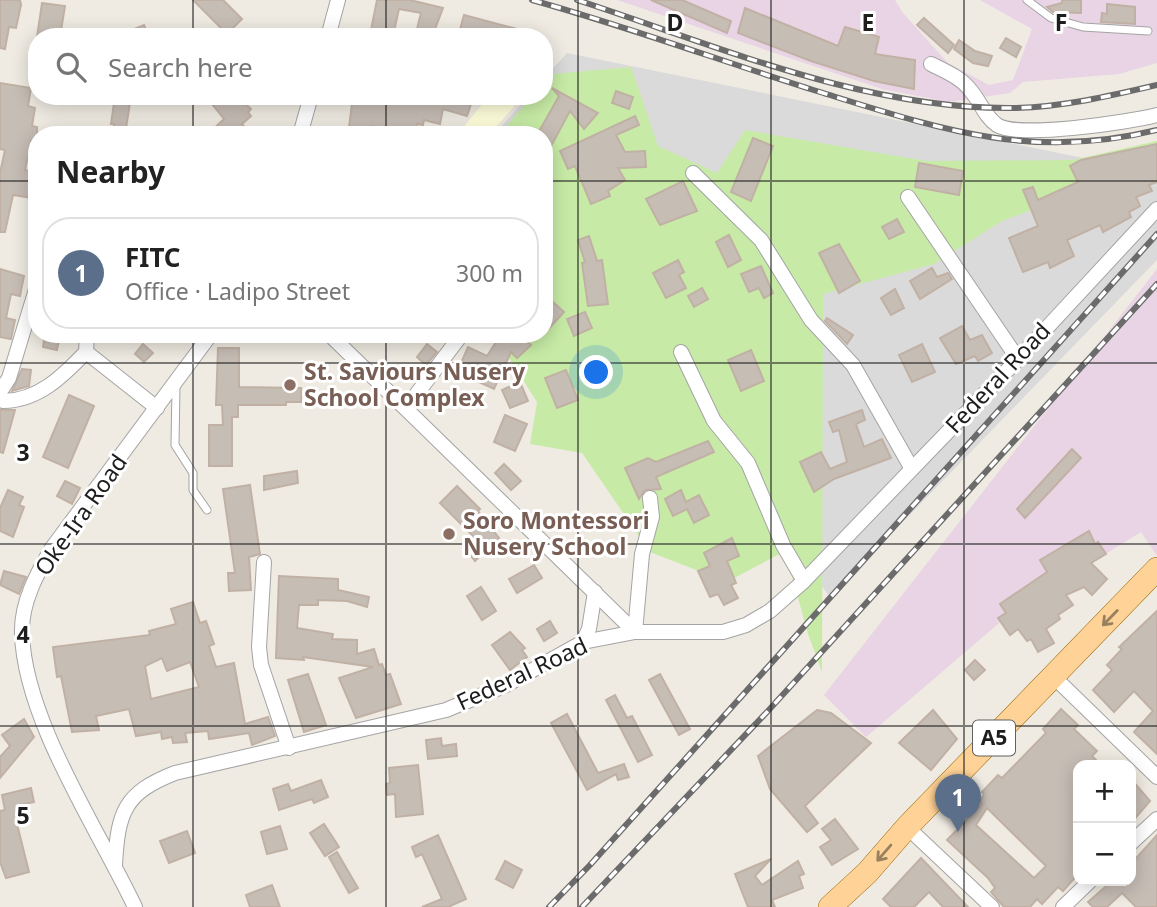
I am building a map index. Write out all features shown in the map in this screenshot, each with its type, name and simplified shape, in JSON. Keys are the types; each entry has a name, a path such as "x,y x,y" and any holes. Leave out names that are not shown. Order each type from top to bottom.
{"main road":[{"name":"A5","path":"830,907 867,873 907,827 1157,569"}],"street":[{"path":"330,28 338,0"},
{"path":"931,64 970,88 989,119 1002,128 1034,130 1124,123 1157,116"},
{"path":"303,126 308,105"},
{"path":"693,173 761,240 811,320 853,365 912,469"},
{"path":"908,197 1018,359"},
{"name":"Federal Road","path":"115,865 117,827 129,802 149,783 176,773 446,710 506,685 583,642 635,632 723,632 746,625 770,611 804,582 1018,359 1157,209"},
{"path":"0,392 9,378 28,316"},
{"path":"0,397 3,401 19,401 63,377 86,352 86,343"},
{"name":"Oke-Ira Road","path":"135,907 40,712 21,631 24,611 42,565 75,516 204,343"},
{"path":"338,343 635,632"},
{"path":"406,408 455,343"},
{"path":"86,352 157,408"},
{"path":"681,352 714,421 748,463 783,545 804,582"},
{"path":"635,632 642,554 651,526 650,498"},
{"path":"264,562 259,647 265,681 289,748"},
{"path":"583,642 589,629 595,592"},
{"path":"1054,677 1157,776"},
{"path":"1136,838 1157,819"},
{"path":"907,827 992,907"},
{"path":"1063,907 1085,886"}],"lane":[{"path":"1027,0 1051,18 1083,27 1148,31"},
{"path":"176,382 175,445 193,473 193,489 207,510"}],"shaded area":[{"path":"617,0 895,0 903,13 948,63 989,85 1013,80 1032,29 980,0 1157,0 1157,63 1119,74 1023,82 1010,93 949,102 882,89"},
{"path":"567,53 1157,173 1157,260 830,597 641,344 553,154 553,126 502,126 520,105 553,105 553,68"},
{"path":"482,105 515,105 497,126 464,126"},
{"path":"1157,269 1157,556 1141,532 1012,612 866,737 824,695"}],"green space":[{"path":"631,67 658,146 717,173 745,130 926,161 1073,160 1157,141 1157,177 1070,196 1002,221 934,264 823,294 822,672 808,634 785,551 727,582 650,552 582,453 530,444 537,402 500,343 553,343 553,126 507,126 524,105 553,105 553,74"}],"building":[{"path":"0,0 20,0 21,5 16,28 9,27 5,49 0,48"},
{"path":"193,0 223,0 242,19 233,28 221,28"},
{"path":"377,0 410,0 443,8 435,28 417,28 421,13 399,9 395,28 371,28"},
{"path":"651,0 682,0 731,21 727,33"},
{"path":"1062,0 1081,0 1081,13 1053,12 1047,7 1062,3"},
{"path":"42,3 65,6 61,28 38,28"},
{"path":"1107,4 1135,7 1135,24 1101,22 1102,13 1107,14"},
{"path":"745,8 838,46 845,27 879,37 875,54 915,60 914,89 874,81 811,61 738,33"},
{"path":"464,15 513,28 460,28"},
{"path":"924,18 954,45 948,53 917,25"},
{"path":"1006,38 1021,47 1016,57 1000,48"},
{"path":"959,40 975,51 992,56 988,66 973,63 954,49"},
{"path":"0,83 28,88 28,106 35,108 32,126 28,126 25,170 28,171 28,197 13,195 5,232 0,232 0,173 5,150 0,149"},
{"path":"553,89 598,113 584,129 570,111 553,142 553,126 542,126 559,96"},
{"path":"616,91 633,97 629,109 612,103"},
{"path":"114,105 130,105 126,126 111,124"},
{"path":"213,105 247,105 251,109 248,112 251,116 242,124 244,126 217,126 224,119"},
{"path":"352,105 471,105 467,116 443,109 440,124 424,120 423,125 416,126 349,126"},
{"path":"635,116 639,125 616,135 625,152 645,151 646,167 618,168 625,180 608,191 610,196 591,204 575,166 568,169 560,151"},
{"path":"753,138 773,146 751,201 731,192"},
{"path":"1157,144 1157,182 1149,185 1152,191 1136,197 1140,206 1129,212 1131,217 1103,232 1100,225 1067,240 1074,256 1050,268 1048,262 1023,272 1009,238 1038,226 1023,190 1033,187 1038,200 1078,182 1070,166 1081,160"},
{"path":"919,163 963,171 959,195 915,187"},
{"path":"683,181 697,211 660,225 646,199"},
{"path":"897,219 904,232 889,239 882,227"},
{"path":"729,235 741,260 728,267 716,242"},
{"path":"589,236 597,261 602,260 608,304 588,306 582,263 585,262 578,240"},
{"path":"839,244 860,281 839,293 819,253"},
{"path":"678,260 684,272 679,275 686,288 666,298 653,273"},
{"path":"761,266 773,293 764,298 759,288 749,292 741,274"},
{"path":"932,268 937,277 948,273 952,279 920,299 910,281"},
{"path":"0,269 24,276 20,296 11,294 6,318 15,320 11,339 0,337"},
{"path":"702,288 708,299 694,307 688,296"},
{"path":"895,289 904,308 891,315 881,298"},
{"path":"553,302 564,312 553,324"},
{"path":"585,312 592,328 574,336 567,319"},
{"path":"827,318 853,335 847,344 825,321"},
{"path":"962,326 970,340 982,335 992,353 978,361 975,356 956,364 940,338"},
{"path":"44,343 58,343 57,350 43,347"},
{"path":"495,343 531,345 517,358 511,352 494,389 457,372 468,347 487,356"},
{"path":"143,344 153,353 144,362 135,354"},
{"path":"427,344 437,352 426,365 417,357"},
{"path":"922,344 935,372 912,382 899,355"},
{"path":"218,348 239,348 239,387 301,388 301,402 286,402 286,405 238,405 238,417 232,417 232,466 209,466 209,425 223,425 222,405 216,405"},
{"path":"751,350 764,381 741,391 728,360"},
{"path":"22,369 31,370 29,386 12,391"},
{"path":"566,370 578,400 557,408 545,378"},
{"path":"520,382 528,401 510,408 502,390"},
{"path":"69,395 94,406 68,468 43,457"},
{"path":"0,410 15,410 3,453 0,452"},
{"path":"862,410 865,420 856,424 864,447 882,439 891,458 834,479 814,492 800,462 821,452 830,469 847,462 839,430 833,432 829,422"},
{"path":"505,415 527,424 515,451 494,442"},
{"path":"708,441 714,452 656,477 661,489 645,490 639,499 625,468 648,458 656,462"},
{"path":"1072,449 1081,458 1025,518 1017,509"},
{"path":"504,464 521,481 511,490 495,473"},
{"path":"297,471 298,483 264,490 264,476"},
{"path":"65,481 80,488 72,504 57,496"},
{"path":"250,485 260,554 249,557 251,590 229,591 228,573 235,573 223,489"},
{"path":"457,486 480,509 478,511 499,538 475,561 464,547 476,539 440,503"},
{"path":"8,490 23,497 19,505 24,507 13,537 0,531 0,508"},
{"path":"681,490 686,502 699,495 709,515 694,523 687,509 673,516 665,499"},
{"path":"1089,531 1095,544 1098,542 1106,554 1091,563 1107,579 1092,595 1084,587 1066,595 1073,605 1058,615 1060,619 1046,629 1054,643 1038,652 1031,639 1027,641 1018,629 1010,635 998,618 1006,613 1000,604 1047,572 1040,560"},
{"path":"732,538 739,556 727,561 736,583 731,585 738,598 724,605 718,594 710,597 698,571 710,566 704,553"},
{"path":"534,565 542,578 517,593 509,579"},
{"path":"4,571 26,577 19,594 0,585"},
{"path":"279,576 338,579 338,590 369,597 367,607 347,601 318,600 318,605 299,605 297,628 333,634 332,639 357,640 357,654 374,649 379,665 382,664 386,675 390,674 401,704 356,718 339,678 373,667 303,657 304,660 276,658"},
{"path":"481,587 496,611 482,620 467,596"},
{"path":"193,602 200,623 206,621 214,644 209,646 216,667 234,663 245,724 268,717 275,736 252,745 249,733 209,739 208,731 185,733 187,742 173,743 172,737 162,739 161,732 136,736 129,709 96,716 99,730 72,732 61,676 57,677 53,647 150,635 149,631 176,624 171,609","holes":["162,658 167,671 190,662 199,687 151,699 145,666"]},
{"path":"1157,611 1157,754 1134,732 1153,711 1134,691 1114,712 1093,690 1112,670 1107,665 1122,649 1119,647"},
{"path":"550,621 557,633 544,641 537,629"},
{"path":"510,632 525,648 522,650 527,657 510,670 492,645"},
{"path":"975,660 985,670 974,680 965,670"},
{"path":"308,674 326,725 304,732 288,680"},
{"path":"660,674 690,729 679,735 649,680"},
{"path":"615,695 627,718 632,716 652,755 638,762 606,700"},
{"path":"1061,709 1078,725 1074,729 1097,751 1092,756 1096,760 1073,760 1073,880 1063,891 1058,887 1042,904 1037,899 1030,907 1004,907 991,892 995,888 988,878 947,840 982,804 982,792 998,775 1002,778 1046,733 1043,729","holes":["987,808 1046,866 1034,878 976,825"]},
{"path":"817,710 831,713 871,743 805,806 818,823 807,832 770,789 758,756"},
{"path":"933,710 957,739 931,770 899,743"},
{"path":"567,714 598,773 624,764 629,777 618,780 616,774 587,790 551,723"},
{"path":"24,719 34,737 0,778 0,757 10,746 2,735"},
{"path":"441,738 442,746 456,744 457,756 428,759 426,740"},
{"path":"418,765 423,814 396,817 395,794 387,795 386,784 390,783 389,768"},
{"path":"321,780 328,797 314,803 312,799 279,810 273,789 288,784 291,791"},
{"path":"1136,785 1150,801 1136,817"},
{"path":"31,788 34,802 20,805 23,819 16,820 29,872 6,878 0,862 0,811 5,810 2,795"},
{"path":"835,819 858,849 832,865 820,847 831,840 822,829"},
{"path":"324,824 339,847 325,856 310,833"},
{"path":"280,826 287,849 267,854 261,832"},
{"path":"187,831 195,853 169,863 160,841"},
{"path":"438,835 466,899 448,907 422,907 442,899 422,854 416,857 412,847"},
{"path":"1157,835 1157,907 1136,907 1122,893 1107,907 1093,907 1088,902 1106,886 1136,886 1136,858"},
{"path":"337,852 358,888 349,893 329,857"},
{"path":"921,858 968,907 943,907 929,892 914,907 891,907 883,899"},
{"path":"771,859 755,876 762,885 798,861 804,874 799,876 803,888 772,900 775,907 748,907 735,874"},
{"path":"505,861 522,870 513,888 496,879"},
{"path":"272,885 280,907 250,907 246,895"}],"railway":[{"path":"532,0 864,106 946,128 1027,141 1068,142 1112,139 1157,130"},
{"path":"577,0 792,72 903,98 959,106 1015,108 1051,106 1157,85"},
{"path":"549,907 590,865 1157,234"},
{"path":"582,907 767,712 1157,284"}],"place":[{"name":"St. Saviours Nusery School Complex","path":"290,385"},
{"name":"Soro Montessori Nusery School","path":"449,534"},
{"name":"FITC","path":"958,832"}]}
